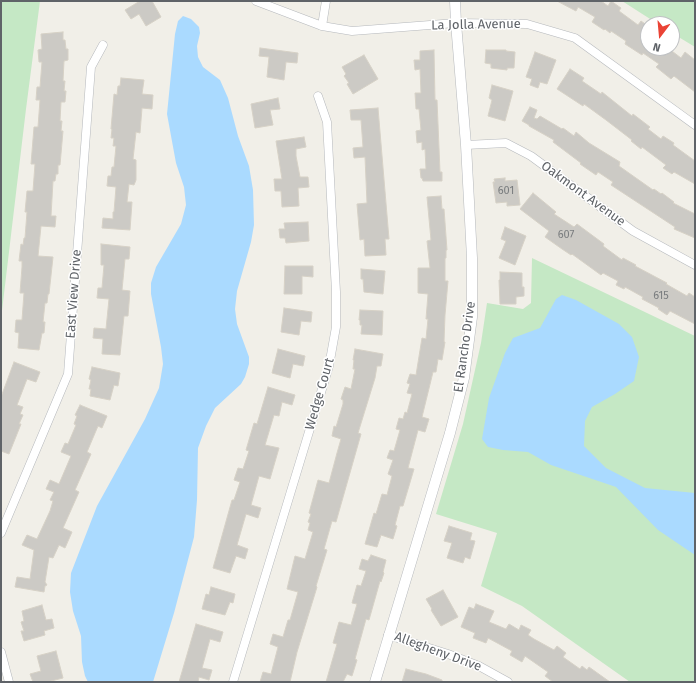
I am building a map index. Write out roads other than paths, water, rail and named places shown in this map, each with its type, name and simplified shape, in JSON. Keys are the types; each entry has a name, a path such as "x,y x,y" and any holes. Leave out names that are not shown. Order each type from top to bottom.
{"street":[{"name":"La Jolla Avenue","path":"256,1 322,26 352,31 456,23 527,24 575,38 695,125"},
{"path":"322,26 326,1"},
{"name":"El Rancho Drive","path":"375,682 450,433 464,378 472,317 472,258 466,145 455,1"},
{"name":"East View Drive","path":"1,533 68,374 91,67 103,45"},
{"name":"Wedge Court","path":"233,682 329,366 336,327 336,292 327,122 318,96"},
{"name":"Oakmont Avenue","path":"466,145 506,143 531,156 633,231 695,266"},
{"name":"Allegheny Drive","path":"388,635 473,663 508,682"},
{"path":"1,652 8,682"}],"water":[{"path":"183,16 191,19 199,27 200,33 197,46 198,57 203,67 220,80 228,98 238,136 249,166 253,190 254,225 251,242 237,291 235,309 237,324 249,357 249,364 241,384 215,408 206,426 198,448 197,500 194,537 174,613 153,682 88,682 82,662 81,636 73,611 70,592 71,573 97,506 145,419 159,388 163,364 151,294 151,283 156,267 181,224 186,205 184,187 176,163 167,114 175,34 178,21"},
{"path":"562,295 576,300 619,324 632,337 639,357 634,381 592,407 585,421 584,446 606,468 645,488 695,493 695,555 658,530 616,487 551,465 528,452 488,447 482,439 489,398 505,353 513,338 540,328 556,299"}]}
